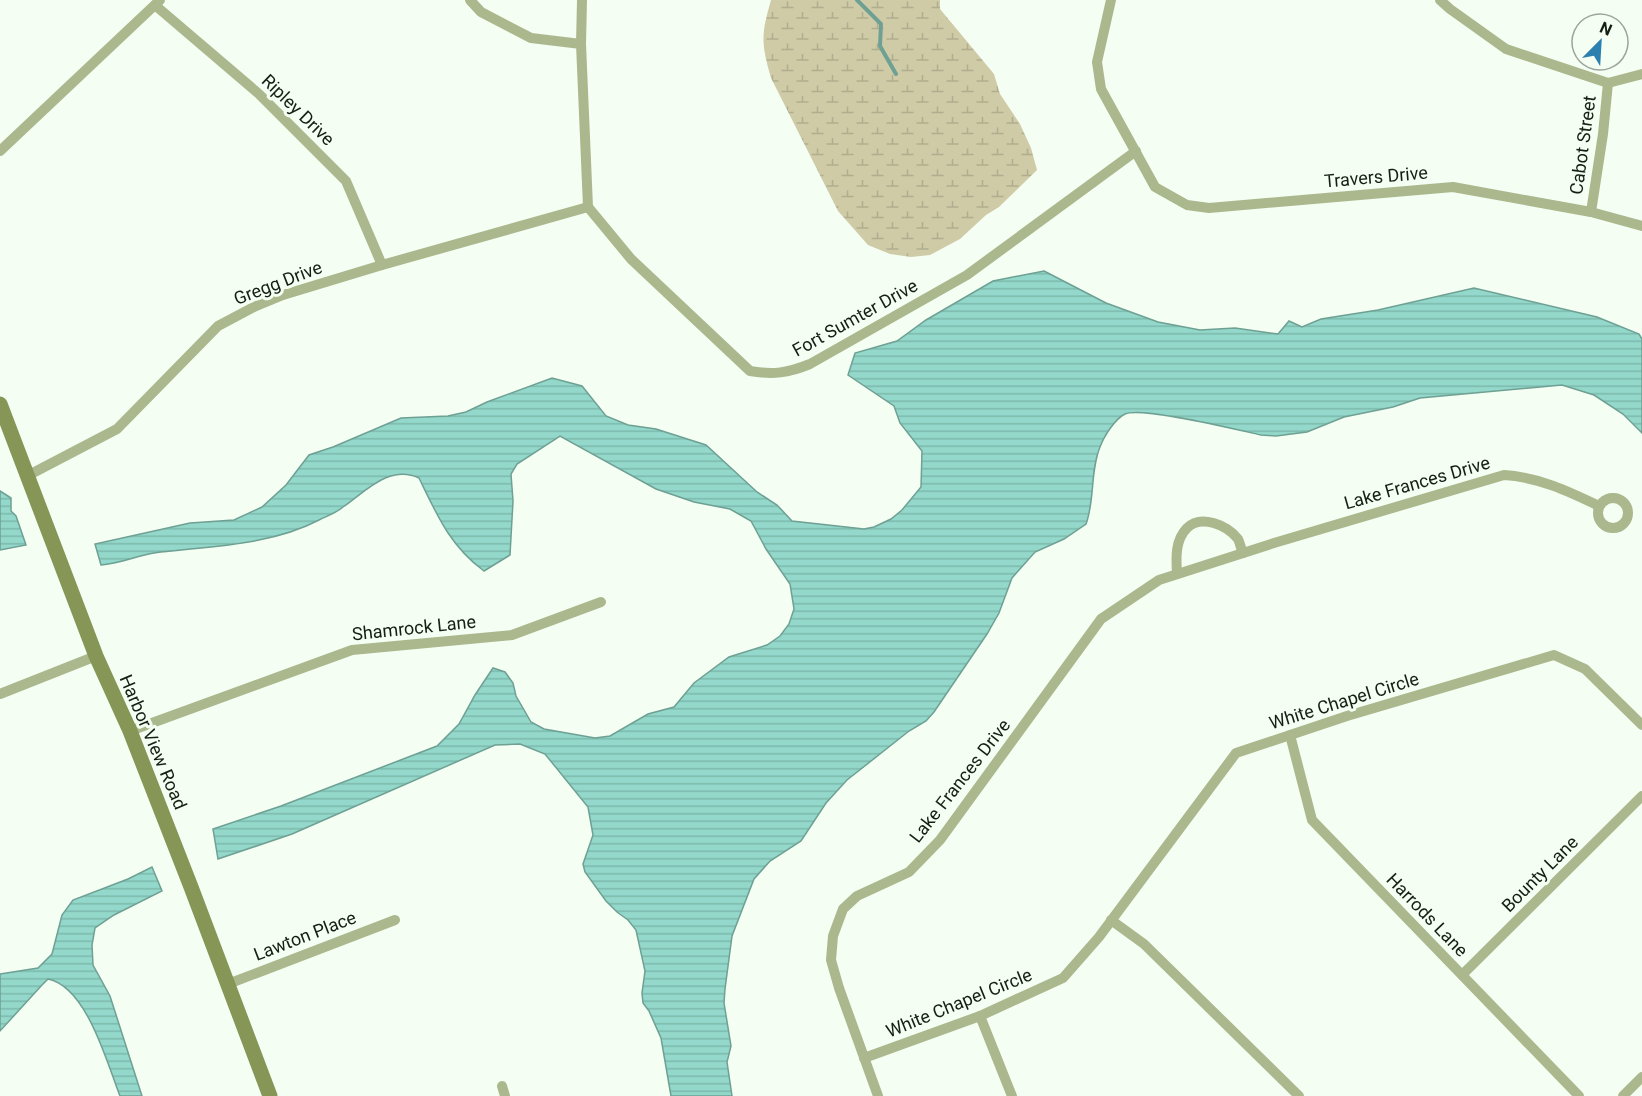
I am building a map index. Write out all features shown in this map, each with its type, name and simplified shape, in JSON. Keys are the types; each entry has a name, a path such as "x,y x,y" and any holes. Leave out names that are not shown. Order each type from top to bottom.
{"main road":[{"name":"Harbor View Road","path":"0,404 96,656 130,731 270,1096"}],"street":[{"path":"470,0 481,12 531,38 581,44"},
{"path":"582,0 581,44 588,207"},
{"path":"1111,0 1097,62 1101,88 1136,151"},
{"path":"1440,0 1506,49 1608,83 1642,74"},
{"path":"0,151 158,3"},
{"name":"Ripley Drive","path":"158,3 259,94 346,181 382,265"},
{"name":"Cabot Street","path":"1591,212 1608,83"},
{"name":"Fort Sumter Drive","path":"588,207 631,259 750,371 769,374 788,373 810,364 967,275 1136,151"},
{"name":"Travers Drive","path":"1136,151 1155,187 1186,205 1209,208 1453,186 1591,212 1642,226"},
{"name":"Gregg Drive","path":"27,476 117,429 218,326 254,307 283,295 382,265 588,207"},
{"name":"Lake Frances Drive","path":"878,1096 831,960 833,936 843,909 858,896 909,872 940,840 1101,619 1159,580 1504,475 1520,476 1562,488 1599,506"},
{"path":"1177,574 1178,542 1188,526 1200,522 1219,525 1231,533 1238,540 1243,553"},
{"name":"Shamrock Lane","path":"130,731 352,650 512,635 601,602"},
{"path":"0,694 96,656"},
{"name":"White Chapel Circle","path":"864,1058 980,1016 1063,978 1112,920 1236,753 1347,716 1554,656 1585,669 1642,725"},
{"name":"Harrods Lane","path":"1290,735 1312,819 1579,1096"},
{"name":"Bounty Lane","path":"1462,975 1642,796"},
{"name":"Lawton Place","path":"228,984 395,920"},
{"path":"1112,920 1144,944 1299,1096"},
{"path":"980,1016 1012,1096"},
{"path":"1623,1096 1642,1077"}],"green space":[{"path":"771,0 940,0 940,9 994,74 1000,94 1020,124 1031,148 1037,170 999,207 986,215 960,239 930,255 911,257 890,254 868,245 838,211 771,78 765,56 764,39 765,22"}],"water":[{"path":"1044,271 1106,303 1158,322 1200,330 1235,328 1278,334 1289,321 1302,327 1321,319 1378,310 1474,288 1597,317 1639,334 1642,339 1642,433 1623,414 1594,395 1562,385 1420,398 1393,407 1344,417 1307,432 1276,436 1150,413 1134,412 1121,416 1107,433 1097,456 1091,505 1086,524 1064,539 1035,552 1012,578 999,613 987,634 934,712 926,721 909,731 847,780 826,803 801,841 770,861 754,879 732,936 725,989 724,1003 731,1046 727,1062 732,1096 671,1096 661,1038 643,1003 645,971 636,930 606,901 585,872 583,864 593,835 588,807 545,754 520,744 495,745 292,834 218,859 213,829 281,806 437,746 459,724 493,668 505,672 513,683 516,696 531,722 544,729 595,738 610,736 648,714 674,707 694,683 729,657 767,645 780,636 789,624 794,609 790,584 766,549 751,521 730,509 694,502 656,489 560,436 517,464 511,474 513,501 510,555 484,571 453,540 419,478 398,474 379,481 340,509 300,529 259,540 154,553 101,565 95,544 190,523 234,520 262,507 286,485 309,455 401,418 448,416 466,412 552,378 582,386 606,416 628,425 656,429 706,445 757,492 777,505 792,521 864,529 874,527 891,519 902,510 921,487 922,451 900,423 894,406 848,375 855,353 897,341 926,320 993,281"},
{"path":"0,491 11,498 11,511 16,516 26,545 0,550"},
{"path":"152,867 162,891 114,915 95,928 92,945 93,965 110,996 142,1096 120,1096 94,1028 74,996 62,985 48,979 0,1031 0,974 38,968 52,954 62,915 73,900 128,879"}],"waterway":[{"path":"857,0 881,24 880,46 896,74"}]}
